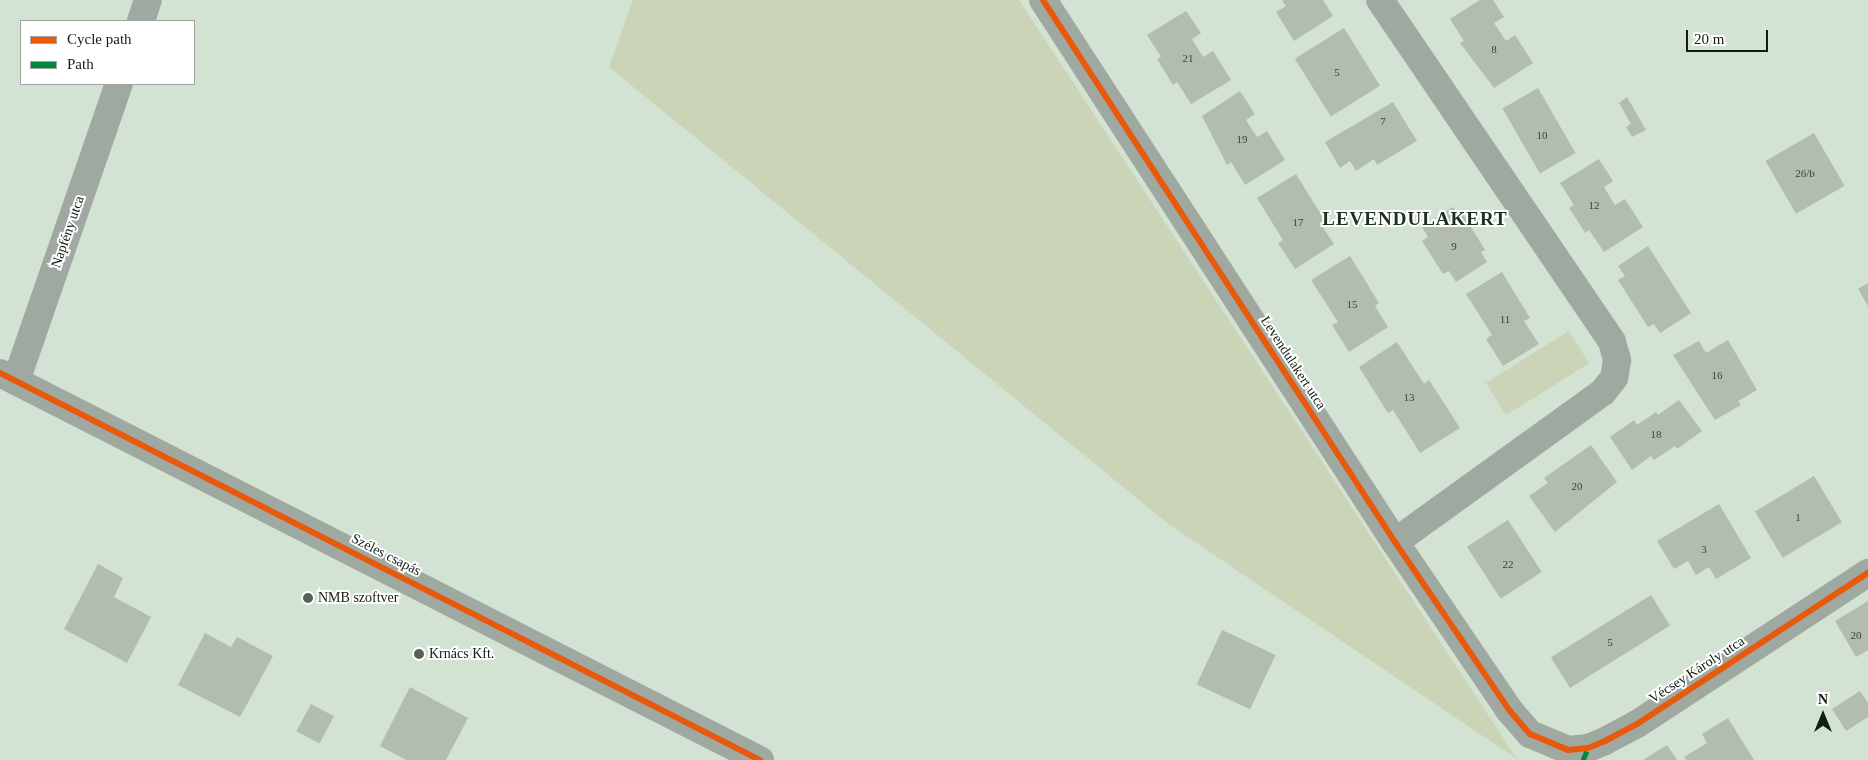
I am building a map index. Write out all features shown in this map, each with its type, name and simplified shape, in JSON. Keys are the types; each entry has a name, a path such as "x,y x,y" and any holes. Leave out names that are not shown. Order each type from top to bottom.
{"street":[{"path":"141,20 148,0"},
{"name":"Levendulakert utca","path":"1043,0 1395,542 1509,710 1530,734"},
{"path":"1380,0 1612,342 1617,360 1614,378 1603,392 1395,542"},
{"name":"Napfény utca","path":"8,377 119,85"},
{"name":"Széles csapás","path":"8,377 760,760"},
{"name":"Vécsey Károly utca","path":"1530,734 1568,750 1588,748 1605,741 1868,573"}],"green space":[{"path":"633,0 1019,0 1517,759 1171,526 609,67"},
{"path":"1569,331 1589,363 1506,415 1486,383"}],"building":[{"path":"1282,0 1323,0 1333,16 1294,41 1276,12 1286,6"},
{"path":"1480,0 1493,0 1504,17 1494,23 1506,41 1515,35 1533,63 1494,88 1460,43 1464,41 1450,19"},
{"path":"1186,11 1201,33 1192,39 1203,57 1213,51 1231,80 1191,104 1177,82 1173,85 1157,59 1161,57 1147,35"},
{"path":"1344,28 1380,86 1331,116 1295,59"},
{"path":"1538,88 1576,153 1540,173 1502,108"},
{"path":"1240,91 1255,114 1246,120 1257,137 1267,131 1285,160 1245,185 1231,162 1227,165 1202,116"},
{"path":"1627,97 1646,130 1632,137 1626,127 1631,124 1619,103"},
{"path":"1393,102 1417,141 1377,165 1374,159 1356,171 1350,161 1340,168 1325,142"},
{"path":"1814,133 1844,186 1796,214 1766,161"},
{"path":"1599,159 1613,181 1604,187 1615,205 1625,199 1643,227 1604,252 1589,230 1585,233 1569,208 1574,205 1560,183"},
{"path":"1296,174 1325,221 1320,223 1334,244 1295,269 1278,243 1283,240 1257,198"},
{"path":"1453,207 1459,216 1463,214 1485,250 1481,252 1487,262 1456,282 1449,271 1443,274 1422,241 1428,237 1422,227"},
{"path":"1648,246 1691,313 1660,333 1654,324 1648,327 1618,280 1625,276 1618,266"},
{"path":"1350,256 1379,303 1375,306 1388,327 1349,352 1332,325 1338,322 1311,280"},
{"path":"1502,272 1530,318 1524,321 1539,344 1503,366 1486,339 1492,335 1466,294"},
{"path":"1868,283 1868,306 1858,289"},
{"path":"1728,340 1757,390 1738,401 1741,405 1715,420 1673,355 1699,341 1706,353"},
{"path":"1397,342 1424,384 1429,380 1460,428 1420,453 1393,410 1388,413 1359,367"},
{"path":"1679,400 1702,431 1677,449 1675,446 1654,460 1651,456 1632,470 1610,437 1634,420 1637,425 1656,412 1658,415"},
{"path":"1591,445 1617,482 1555,532 1529,496 1548,483 1544,478"},
{"path":"1814,476 1842,522 1783,558 1755,512"},
{"path":"1719,504 1751,558 1716,579 1709,567 1696,575 1688,561 1674,569 1657,541"},
{"path":"1508,520 1542,572 1501,599 1467,547"},
{"path":"98,564 123,578 114,597 151,617 127,663 64,629"},
{"path":"1651,595 1670,626 1570,688 1551,658"},
{"path":"1868,601 1868,650 1856,657 1835,621"},
{"path":"1222,630 1275,655 1250,709 1197,684"},
{"path":"205,633 231,647 237,637 273,656 240,717 178,685"},
{"path":"410,687 468,718 446,760 406,760 380,746"},
{"path":"1860,691 1868,703 1868,717 1846,731 1832,709"},
{"path":"311,704 334,716 319,744 296,731"},
{"path":"1728,718 1754,760 1686,760 1684,757 1707,743 1702,734"},
{"path":"1667,745 1677,760 1643,760"}],"marked path":[{"path":"1583,760 1588,748"}],"cycle path":[{"path":"1043,0 1395,542 1509,710 1530,734 1568,750 1588,748 1605,741 1637,724 1868,573"},
{"path":"0,373 760,760"}],"place":[{"name":"NMB szoftver","path":"308,598"},
{"name":"Krnács Kft.","path":"419,654"}],"district":[{"name":"LEVENDULAKERT","path":"1415,219"}]}
